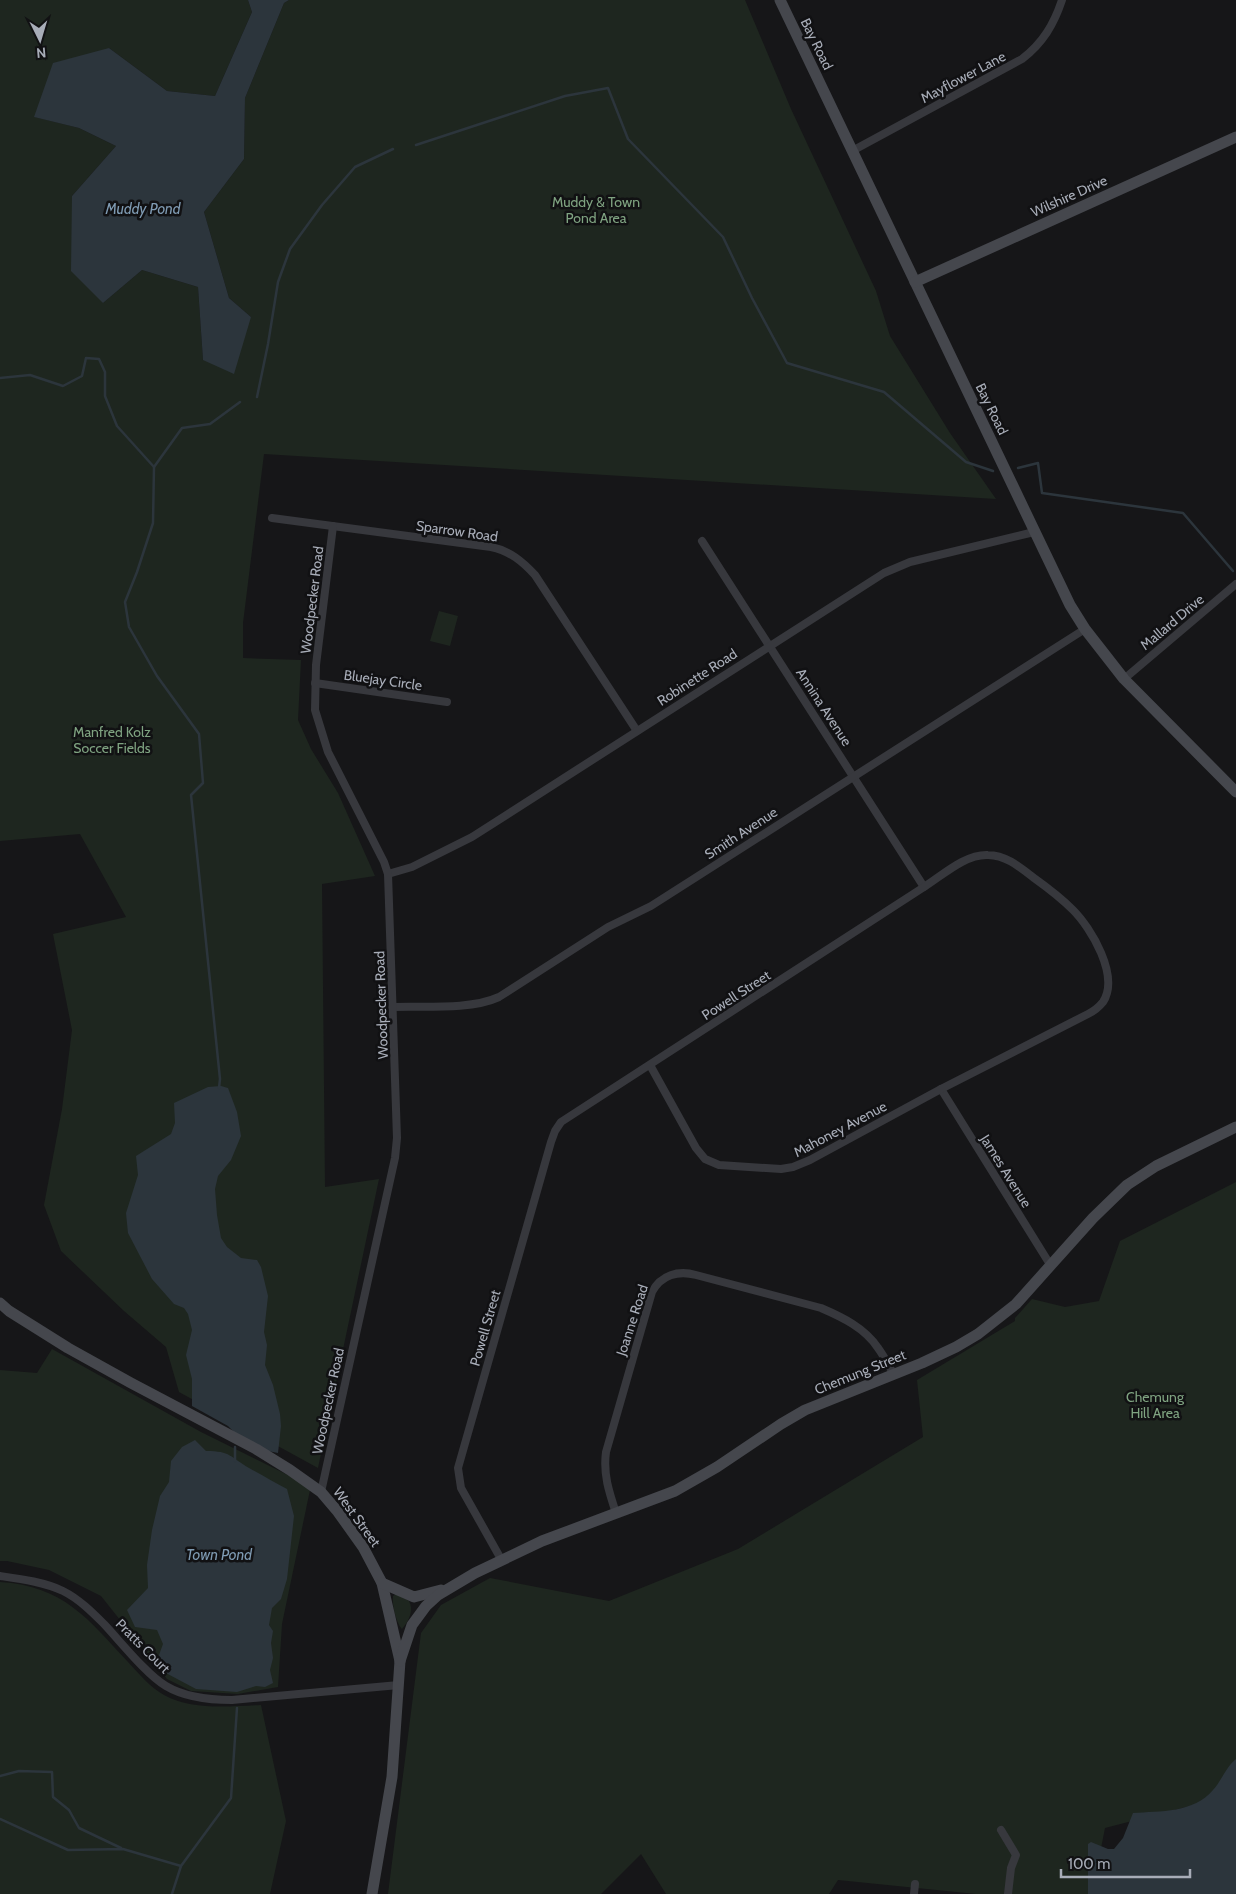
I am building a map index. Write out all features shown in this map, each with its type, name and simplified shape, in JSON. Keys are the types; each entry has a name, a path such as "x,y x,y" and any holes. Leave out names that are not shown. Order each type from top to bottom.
{"street":[{"name":"Bay Road","path":"780,0 1062,590 1085,629 1124,679 1236,792"},
{"name":"Mayflower Lane","path":"852,151 1032,52 1047,34 1062,0"},
{"name":"Wilshire Drive","path":"915,282 1236,137"},
{"name":"Sparrow Road","path":"272,518 500,549 519,558 535,575 637,731"},
{"name":"Woodpecker Road","path":"321,1492 396,1149 397,1129 388,874 384,862 323,738 315,710 315,683 333,526"},
{"name":"Robinette Road","path":"388,874 412,867 467,840 769,645 897,566 1034,532"},
{"name":"Annina Avenue","path":"702,540 924,887"},
{"name":"Mallard Drive","path":"1124,679 1236,584"},
{"name":"Smith Avenue","path":"394,1007 467,1005 485,1003 499,997 608,927 650,906 1085,629"},
{"name":"Bluejay Circle","path":"315,683 447,702"},
{"name":"Powell Street","path":"502,1559 460,1488 458,1468 551,1142 558,1126 566,1118 960,864 976,856 989,854 1003,858 1047,888 1074,911 1091,934 1104,959 1108,974 1107,994 1097,1008 941,1089"},
{"name":"Mahoney Avenue","path":"650,1065 699,1153 709,1162 731,1167 781,1169 798,1166 941,1089"},
{"name":"James Avenue","path":"941,1089 1051,1266"},
{"name":"Chemung Street","path":"400,1661 416,1619 432,1600 454,1585 502,1559 550,1537 665,1495 695,1481 805,1410 894,1375 956,1347 986,1329 1016,1304 1093,1218 1127,1185 1161,1163 1236,1127"},
{"name":"Joanne Road","path":"616,1513 606,1481 606,1452 652,1292 656,1285 670,1274 696,1274 821,1308 833,1313 865,1333 878,1347 894,1375"},
{"name":"West Street","path":"0,1303 9,1311 68,1348 256,1449 290,1470 321,1492 359,1541 382,1583 400,1661 392,1784 372,1894"},
{"name":"Pratts Court","path":"0,1576 42,1584 70,1595 95,1615 142,1665 165,1686 188,1695 210,1700 232,1700 399,1685"},
{"name":"Chemung Street","path":"382,1583 414,1596 430,1594 454,1585"},
{"path":"1001,1830 1016,1855 1011,1868 1008,1894"},
{"path":"914,1894 915,1884"}],"green space":[{"path":"0,0 248,0 252,12 215,96 167,91 109,48 35,117 79,128 116,146 72,196 103,303 142,270 198,287 203,360 251,317 229,298 204,212 244,159 245,98 284,3 289,0 745,0 791,109 876,291 890,336 950,433 996,499 264,454 243,623 243,658 301,660 298,720 311,749 338,793 375,876 322,884 325,1187 379,1179 318,1468 179,1392 166,1347 124,1311 61,1251 44,1205 62,1109 72,1030 53,934 126,917 80,834 0,841"},
{"path":"439,611 458,616 450,646 430,641"},
{"name":"Chemung Hill Area","path":"1236,1182 1236,1794 1105,1828 1092,1894 976,1894 838,1880 829,1894 666,1894 641,1854 601,1894 388,1894 421,1633 441,1605 490,1578 609,1601 738,1549 923,1437 917,1380 1015,1321 1015,1318 1032,1299 1065,1307 1099,1301 1120,1241"},
{"path":"52,1349 201,1432 302,1482 310,1490 282,1624 278,1687 238,1694 191,1691 167,1679 101,1596 49,1570 0,1561 0,1370 37,1373"},
{"path":"0,1582 41,1590 73,1607 100,1632 145,1680 164,1695 175,1700 199,1705 261,1705 286,1821 270,1894 0,1894"},
{"path":"396,1594 409,1601 411,1608 407,1623 402,1629 394,1609 393,1596"}],"water":[{"name":"Muddy Pond","path":"248,0 289,0 284,3 245,98 244,159 204,212 229,298 251,317 234,374 203,360 198,287 142,270 103,303 71,271 72,196 116,146 79,128 34,117 53,63 109,48 167,91 215,96 252,12"},
{"path":"221,1086 228,1088 237,1112 241,1136 231,1160 218,1176 215,1189 217,1215 221,1238 227,1247 241,1258 257,1260 261,1267 268,1296 264,1332 267,1345 265,1365 273,1385 280,1414 281,1426 278,1453 268,1451 240,1438 228,1426 192,1406 192,1379 186,1355 192,1330 188,1314 184,1308 174,1304 152,1279 128,1233 126,1213 138,1175 136,1156 171,1134 175,1123 174,1103 208,1087"},
{"name":"Town Pond","path":"195,1440 206,1451 226,1453 287,1489 294,1516 287,1579 281,1599 272,1608 269,1625 273,1631 271,1643 273,1658 270,1670 273,1683 265,1687 256,1686 237,1692 196,1689 164,1672 159,1655 163,1644 157,1630 135,1627 127,1610 148,1588 147,1565 152,1530 160,1496 169,1482 171,1461 182,1447"},
{"path":"1236,1759 1236,1894 1088,1894 1088,1844 1091,1842 1108,1849 1114,1849 1123,1838 1133,1813 1165,1811 1186,1807 1205,1798"}],"waterway":[{"path":"416,145 565,96 608,88 628,139 723,237 752,298 787,363 884,392 966,462 993,471"},
{"path":"257,397 278,282 290,249 322,205 355,167 393,149"},
{"path":"0,378 30,375 63,386 82,376 86,358 99,359 105,372 105,396 117,426 154,467"},
{"path":"219,1088 220,1079 191,795 203,783 199,734 157,676 129,627 125,602 153,523 154,467 182,428 210,424 240,402"},
{"path":"1018,468 1038,463 1042,493 1183,513 1233,571"},
{"path":"235,1447 235,1461"},
{"path":"172,1894 181,1866 231,1798 237,1708"},
{"path":"0,1776 19,1771 52,1772 53,1797 69,1810 79,1828 121,1848"},
{"path":"0,1819 68,1850 123,1849 181,1866"}],"park label":[{"name":"Muddy & Town Pond Area","path":"596,210"},
{"name":"Manfred Kolz Soccer Fields","path":"112,740"}]}
